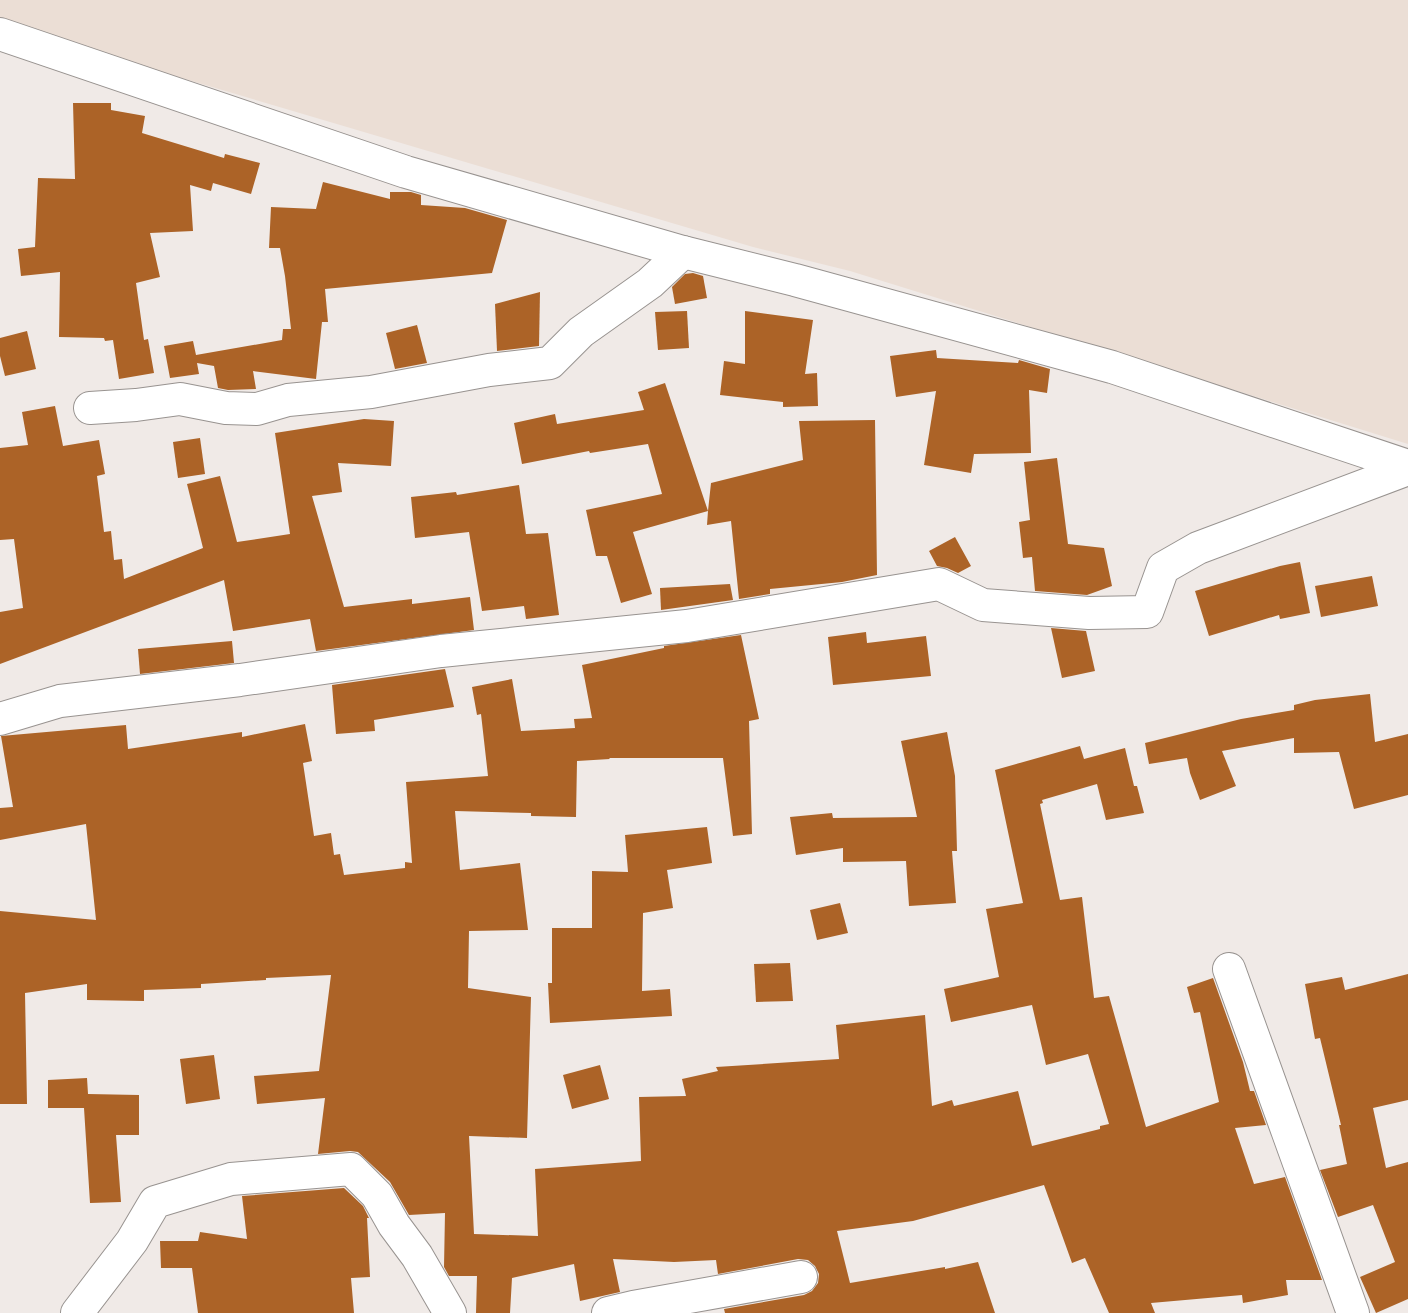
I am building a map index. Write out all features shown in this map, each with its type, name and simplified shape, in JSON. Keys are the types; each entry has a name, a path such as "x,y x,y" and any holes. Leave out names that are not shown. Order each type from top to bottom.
{"street":[{"path":"0,34 405,172 682,252 807,283 1112,367 1408,468"},
{"path":"90,408 180,399 226,408 257,409 288,400 371,392 489,370 550,363 581,332 650,283 682,252"},
{"path":"0,719 60,701 240,680 441,651 687,626 939,584 983,605 1024,610 1089,613 1147,612 1162,568 1198,548 1408,468"},
{"path":"1229,969 1353,1313"},
{"path":"77,1313 132,1241 154,1202 231,1179 351,1169 377,1195 393,1224 417,1256 450,1313"},
{"path":"608,1313 801,1277"}],"shaded area":[{"path":"0,0 1408,0 1408,444 850,271 753,247 141,66 0,20"}],"building":[{"path":"73,103 111,103 111,110 145,116 142,133 224,158 225,154 260,163 251,194 213,183 211,191 190,185 193,231 150,233 160,277 136,283 144,340 148,339 154,373 119,379 113,340 59,337 60,272 21,276 18,249 35,247 38,178 75,179"},
{"path":"323,182 390,199 390,192 411,192 421,195 421,205 465,208 507,220 492,273 325,289 328,322 322,322 316,379 253,371 256,389 228,390 218,388 214,366 197,363 199,374 170,378 164,346 193,341 196,355 282,340 283,329 291,329 280,248 269,248 271,207 316,209"},
{"path":"693,273 703,276 707,298 675,304 672,287 685,274"},
{"path":"540,292 539,346 497,351 495,304"},
{"path":"687,311 689,348 658,350 655,312"},
{"path":"745,311 813,320 805,374 817,373 818,406 783,407 783,402 720,395 724,361 745,364"},
{"path":"417,325 427,363 395,369 386,333"},
{"path":"27,331 36,369 5,376 0,356 0,338"},
{"path":"936,350 937,358 1018,363 1019,360 1050,369 1047,393 1029,390 1031,453 974,454 971,473 924,465 936,391 896,397 890,356"},
{"path":"665,383 708,511 633,532 652,594 621,603 607,556 596,556 586,510 662,494 648,444 590,453 589,451 522,464 514,423 555,414 557,424 644,410 638,392"},
{"path":"55,406 63,446 99,440 105,474 97,476 104,532 111,531 114,560 122,559 124,579 203,548 187,484 220,476 237,542 290,534 275,433 364,419 394,421 391,466 338,463 342,492 312,496 344,607 412,599 412,604 470,597 474,630 316,651 310,619 233,631 224,580 0,664 0,612 23,608 14,539 0,540 0,448 28,445 22,412"},
{"path":"875,420 877,575 842,582 770,589 770,594 739,599 731,521 707,525 711,483 803,460 799,421"},
{"path":"200,438 205,474 178,478 173,442"},
{"path":"1057,458 1068,544 1104,548 1112,586 1087,595 1035,591 1032,557 1023,558 1019,522 1030,520 1024,462"},
{"path":"519,485 526,534 548,533 559,615 526,619 524,606 482,611 469,532 415,538 411,497 456,492 457,495"},
{"path":"955,537 971,566 958,573 937,566 929,551"},
{"path":"1300,562 1310,613 1280,619 1279,615 1209,636 1195,591"},
{"path":"1372,576 1378,606 1321,617 1315,586"},
{"path":"730,584 733,600 661,610 660,588"},
{"path":"1051,628 1086,631 1095,671 1062,678"},
{"path":"866,632 867,643 926,636 931,676 833,685 828,637"},
{"path":"741,635 759,719 749,721 752,834 733,836 723,758 609,758 577,761 576,817 455,811 460,870 520,863 528,930 469,931 468,988 531,997 527,1138 469,1136 474,1234 538,1236 535,1169 641,1161 639,1097 686,1096 682,1079 718,1071 716,1067 839,1059 836,1025 925,1015 932,1106 952,1100 954,1106 1018,1091 1032,1146 1100,1129 1100,1126 1109,1124 1088,1054 1046,1065 1032,1005 951,1022 944,989 999,977 986,909 1023,903 995,770 1080,746 1084,759 1125,748 1134,786 1137,786 1144,813 1106,820 1097,784 1042,800 1043,803 1040,804 1060,900 1082,897 1094,998 1109,996 1146,1127 1219,1102 1200,1012 1194,1013 1187,987 1213,978 1243,1062 1250,1091 1254,1091 1266,1125 1235,1128 1254,1184 1285,1177 1322,1280 1286,1280 1288,1295 1243,1303 1242,1295 1151,1303 1155,1313 1109,1313 1085,1258 1072,1263 1044,1185 913,1221 837,1231 850,1283 978,1262 995,1313 725,1313 724,1309 804,1295 812,1291 818,1283 819,1274 808,1260 798,1259 718,1274 716,1260 674,1262 613,1259 620,1292 580,1301 574,1264 512,1278 510,1313 476,1313 477,1276 449,1276 444,1267 445,1213 409,1215 390,1182 358,1152 318,1154 325,1098 257,1104 254,1076 319,1071 331,975 201,984 201,988 144,990 144,1001 87,1000 87,984 25,993 27,1104 0,1104 0,911 96,920 86,824 0,840 0,808 13,807 1,736 126,725 128,749 242,732 242,737 305,724 312,761 303,763 314,836 331,833 334,855 340,854 344,875 405,868 405,862 412,863 406,782 488,776 481,714 477,715 472,687 512,679 521,731 575,728 574,719 592,718 582,665 664,648 664,646"},
{"path":"232,641 234,663 140,674 138,649"},
{"path":"445,669 454,707 374,720 375,731 336,734 332,685"},
{"path":"1370,694 1375,742 1408,734 1408,795 1354,809 1339,752 1294,753 1294,738 1222,751 1236,786 1200,800 1187,758 1149,764 1145,743 1241,719 1294,710 1294,705 1315,700"},
{"path":"947,732 955,776 957,851 952,851 956,903 909,906 906,861 843,862 843,848 796,855 790,817 832,813 833,818 917,817 901,741"},
{"path":"707,827 712,863 667,870 673,908 643,913 642,991 670,989 672,1016 550,1023 548,983 552,983 552,928 592,928 592,871 628,872 625,835"},
{"path":"840,903 848,933 817,940 810,910"},
{"path":"790,963 793,1001 756,1002 754,964"},
{"path":"1408,974 1408,1100 1373,1108 1386,1168 1408,1162 1408,1299 1376,1313 1360,1277 1395,1262 1373,1205 1338,1217 1320,1170 1347,1164 1339,1125 1341,1125 1320,1038 1315,1039 1305,984 1342,977 1345,990"},
{"path":"214,1055 220,1099 186,1104 180,1059"},
{"path":"600,1065 609,1099 572,1109 563,1075"},
{"path":"87,1078 88,1094 139,1095 139,1135 116,1135 121,1202 90,1203 84,1108 48,1108 48,1080"},
{"path":"344,1188 363,1206 369,1218 367,1218 370,1277 351,1278 354,1313 198,1313 192,1268 161,1268 160,1241 198,1241 200,1232 247,1239 242,1196"}]}
